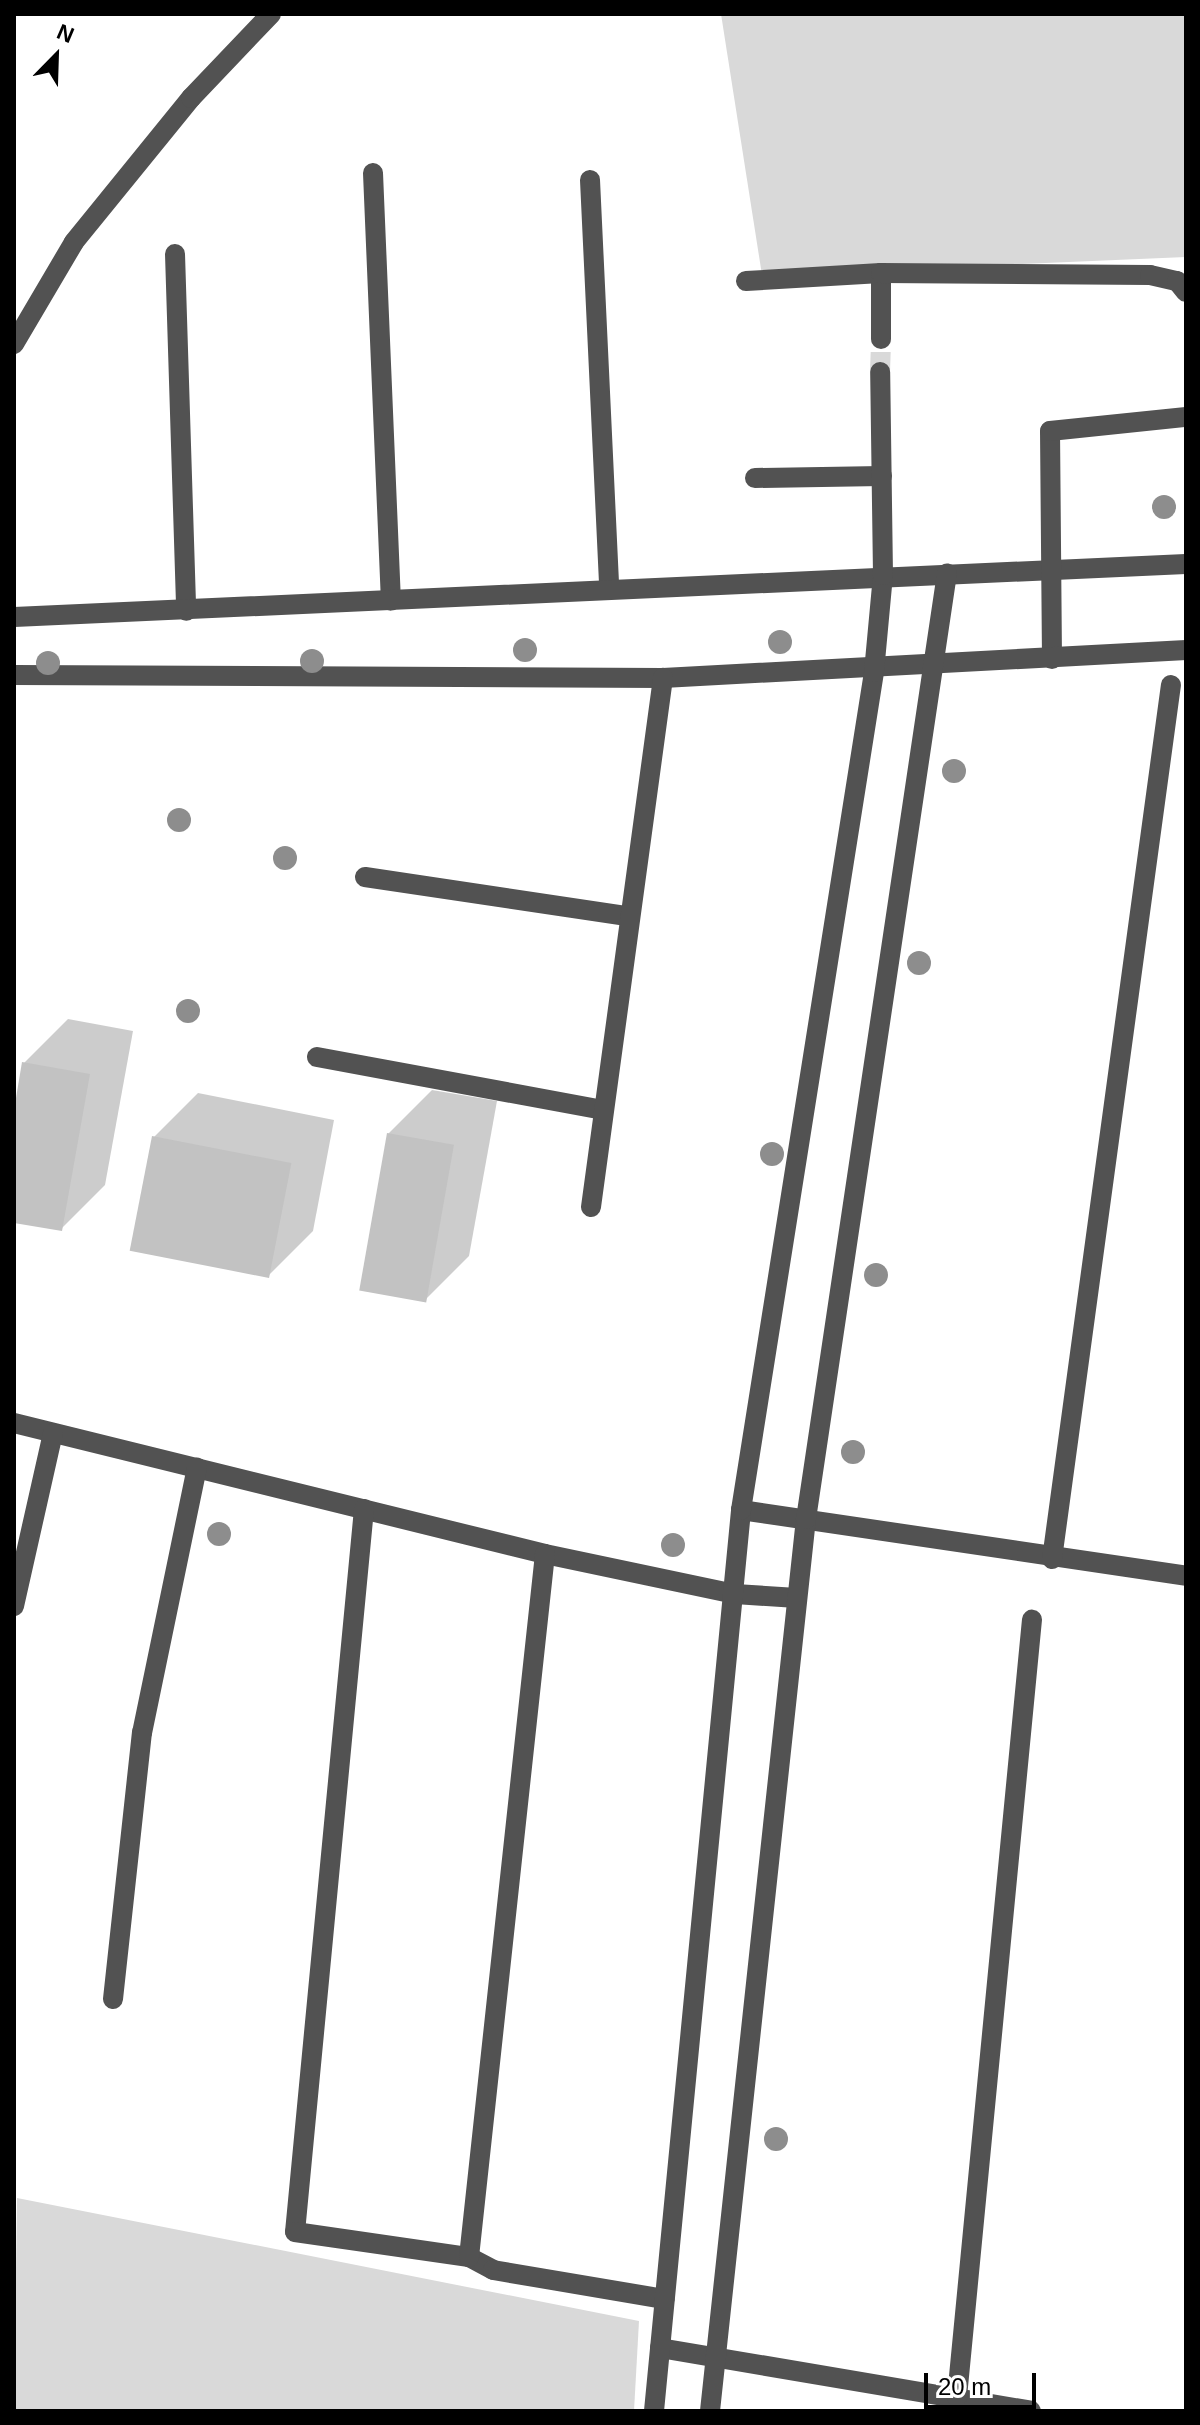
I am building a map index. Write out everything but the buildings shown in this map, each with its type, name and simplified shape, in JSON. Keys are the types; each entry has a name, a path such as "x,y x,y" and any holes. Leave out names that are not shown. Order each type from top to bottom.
{"street":[{"path":"14,344 74,242 191,98 271,14"},
{"path":"373,173 391,601"},
{"path":"590,180 609,590"},
{"path":"175,254 186,611"},
{"path":"881,273 881,339"},
{"path":"746,281 881,273 1150,275 1177,281 1186,292"},
{"path":"654,2411 741,1510 874,672 883,575 880,372"},
{"path":"1052,659 1054,569 1050,431 1186,417"},
{"path":"755,478 882,476"},
{"path":"14,617 883,575 1186,564"},
{"path":"710,2411 719,2358 806,1519 937,667 947,573"},
{"path":"14,675 663,678 874,672 1186,650"},
{"path":"591,1207 627,916 663,678"},
{"path":"1052,1559 1171,685"},
{"path":"365,877 627,916"},
{"path":"317,1057 603,1110"},
{"path":"14,1423 545,1554 735,1594 797,1598"},
{"path":"14,1606 53,1433"},
{"path":"113,1999 142,1733 197,1468"},
{"path":"364,1509 295,2232 469,2257 493,2270 665,2299"},
{"path":"741,1510 1052,1559 1186,1576"},
{"path":"469,2257 545,1554"},
{"path":"957,2397 1032,1620"},
{"path":"660,2348 1031,2411"}],"shaded area":[{"path":"721,14 1186,14 1186,257 762,275"},
{"path":"17,2198 639,2321 634,2411 14,2411"}],"tunnel":[{"path":"880,372 881,339"}]}
